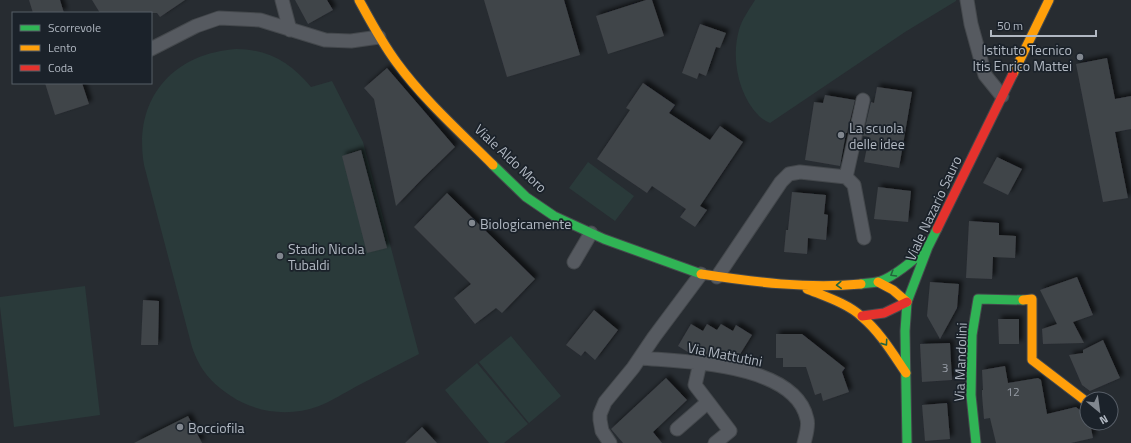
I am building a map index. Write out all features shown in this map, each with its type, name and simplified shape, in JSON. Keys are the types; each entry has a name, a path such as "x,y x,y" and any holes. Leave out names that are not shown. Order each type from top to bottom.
{"street":[{"path":"282,0 290,30"},
{"name":"Viale Aldo Moro","path":"359,0 379,37 417,88 508,181 526,197 550,213 610,242 701,274 716,277 761,284 837,286 878,282 912,261 928,247"},
{"path":"967,0 971,24 984,75 1002,96"},
{"name":"Viale Nazario Sauro","path":"907,443 905,331 908,302 928,247 1049,0"},
{"path":"152,48 196,26 219,18 260,20 325,40 351,40 379,37"},
{"path":"846,177 863,100"},
{"path":"716,277 781,182 789,174 800,172 846,177 854,185 864,238"},
{"path":"574,262 591,233"},
{"path":"610,443 601,425 600,414 605,402 641,358 701,274"},
{"path":"862,316 884,313 908,302 893,290 878,282"},
{"name":"Viale Aldo Moro","path":"798,285 837,301 862,316 883,340 906,374"},
{"name":"Via Mandolini","path":"976,443 971,380 972,334 978,299 1032,299 1032,360 1079,396"},
{"name":"Via Mattutini","path":"641,358 700,363 753,373 782,385 792,393 805,412 807,420 804,443"},
{"path":"700,363 694,385 730,431 715,443"},
{"path":"678,429 708,402"}],"shaded area":[{"path":"755,0 956,1 905,32 770,123 759,116 746,98 741,87 736,64 737,41 740,26"},
{"name":"Stadio Nicola Tubaldi","path":"236,49 258,52 278,59 287,64 311,87 332,81 363,142 419,354 329,402 308,409 285,412 262,410 241,402 231,396 212,381 207,375 199,363 192,347 144,165 142,142 145,120 151,101 162,84 175,71 193,60 213,53"},
{"path":"588,162 634,196 615,221 569,188"},
{"path":"85,286 100,415 14,427 0,297"},
{"path":"511,336 561,396 529,423 479,362"},
{"path":"477,363 528,424 504,443 489,443 445,390"}],"building":[{"path":"29,0 60,0 64,12 33,12"},
{"path":"92,0 185,0 160,17 157,13 152,12 99,12"},
{"path":"295,0 327,0 333,10 308,24"},
{"path":"484,0 564,0 580,55 507,77"},
{"path":"646,0 652,0 664,36 608,54 596,16"},
{"path":"700,24 726,33 720,48 716,47 706,76 699,73 697,79 682,73"},
{"path":"1107,58 1115,99 1131,96 1131,129 1115,132 1128,198 1103,202 1076,64"},
{"path":"387,68 455,147 396,206 374,99 364,88"},
{"path":"643,83 675,105 669,113 710,140 720,126 743,142 700,206 707,210 695,227 680,217 686,209 652,186 647,193 597,159 630,110 626,108"},
{"path":"45,84 82,84 89,104 55,115"},
{"path":"877,87 912,92 899,168 864,162 869,137 863,136 871,102 874,103"},
{"path":"825,95 855,100 846,133 840,166 805,160 814,102 823,103"},
{"path":"361,150 387,248 367,253 342,156"},
{"path":"997,157 1022,169 1008,195 983,183"},
{"path":"878,187 911,191 908,222 874,219"},
{"path":"792,192 826,195 824,214 828,215 826,240 808,238 807,254 784,252"},
{"path":"447,193 535,279 502,313 496,308 475,324 454,298 471,284 414,227"},
{"path":"969,221 999,223 999,235 1016,236 1015,258 993,257 992,279 966,278"},
{"path":"1077,277 1093,315 1073,322 1084,343 1043,344 1042,329 1057,324 1040,290"},
{"path":"930,282 959,284 957,308 940,339 927,316"},
{"path":"143,300 159,301 158,345 141,345"},
{"path":"594,310 618,330 595,360 585,351 581,356 566,345"},
{"path":"998,319 1019,319 1019,344 999,344"},
{"path":"691,324 703,331 707,324 717,330 721,324 733,331 736,325 752,335 737,359 726,352 722,358 711,351 708,355 695,348 691,354 678,346"},
{"path":"776,334 802,334 845,368 842,372 849,392 823,401 821,393 815,395 806,367 783,367 783,358 776,358"},
{"path":"1103,340 1120,378 1090,391 1082,385 1069,355 1083,353 1083,350"},
{"path":"950,343 952,380 922,382 920,344"},
{"path":"1005,366 1008,383 1038,378 1041,380 1047,414 1076,407 1079,409 1079,431 1092,431 1093,438 1071,443 996,443 990,418 984,419 982,370"},
{"path":"666,378 687,400 653,432 662,443 623,443 611,429"},
{"path":"947,403 950,439 925,441 922,405"},
{"name":"Bocciofila","path":"188,416 202,443 134,443"},
{"path":"422,427 437,443 405,443"}],"traffic: fast":[{"path":"493,165 526,197 554,216 604,239 701,274"},
{"path":"907,443 905,331 907,302 928,247 937,229"},
{"path":"861,284 877,282 890,277 904,268 928,247"},
{"path":"976,443 971,395 972,335 978,299 1023,300"}],"traffic: slow":[{"path":"359,0 386,48 408,77 443,116 493,165"},
{"path":"1013,74 1049,0"},
{"path":"701,274 781,284 821,286 861,284"},
{"path":"878,282 893,290 907,302"},
{"path":"807,289 836,301 857,312 880,336 906,373"},
{"path":"1023,300 1032,299 1032,360 1079,396"}],"traffic: jam":[{"path":"937,229 1013,74"},
{"path":"862,316 884,313 907,302"}],"place":[{"name":"Istituto Tecnico Itis Enrico Mattei","path":"1080,57"},
{"name":"La scuola delle idee","path":"841,135"},
{"name":"Biologicamente","path":"472,223"},
{"name":"Stadio Nicola Tubaldi","path":"280,256"},
{"name":"Bocciofila","path":"180,427"}]}
